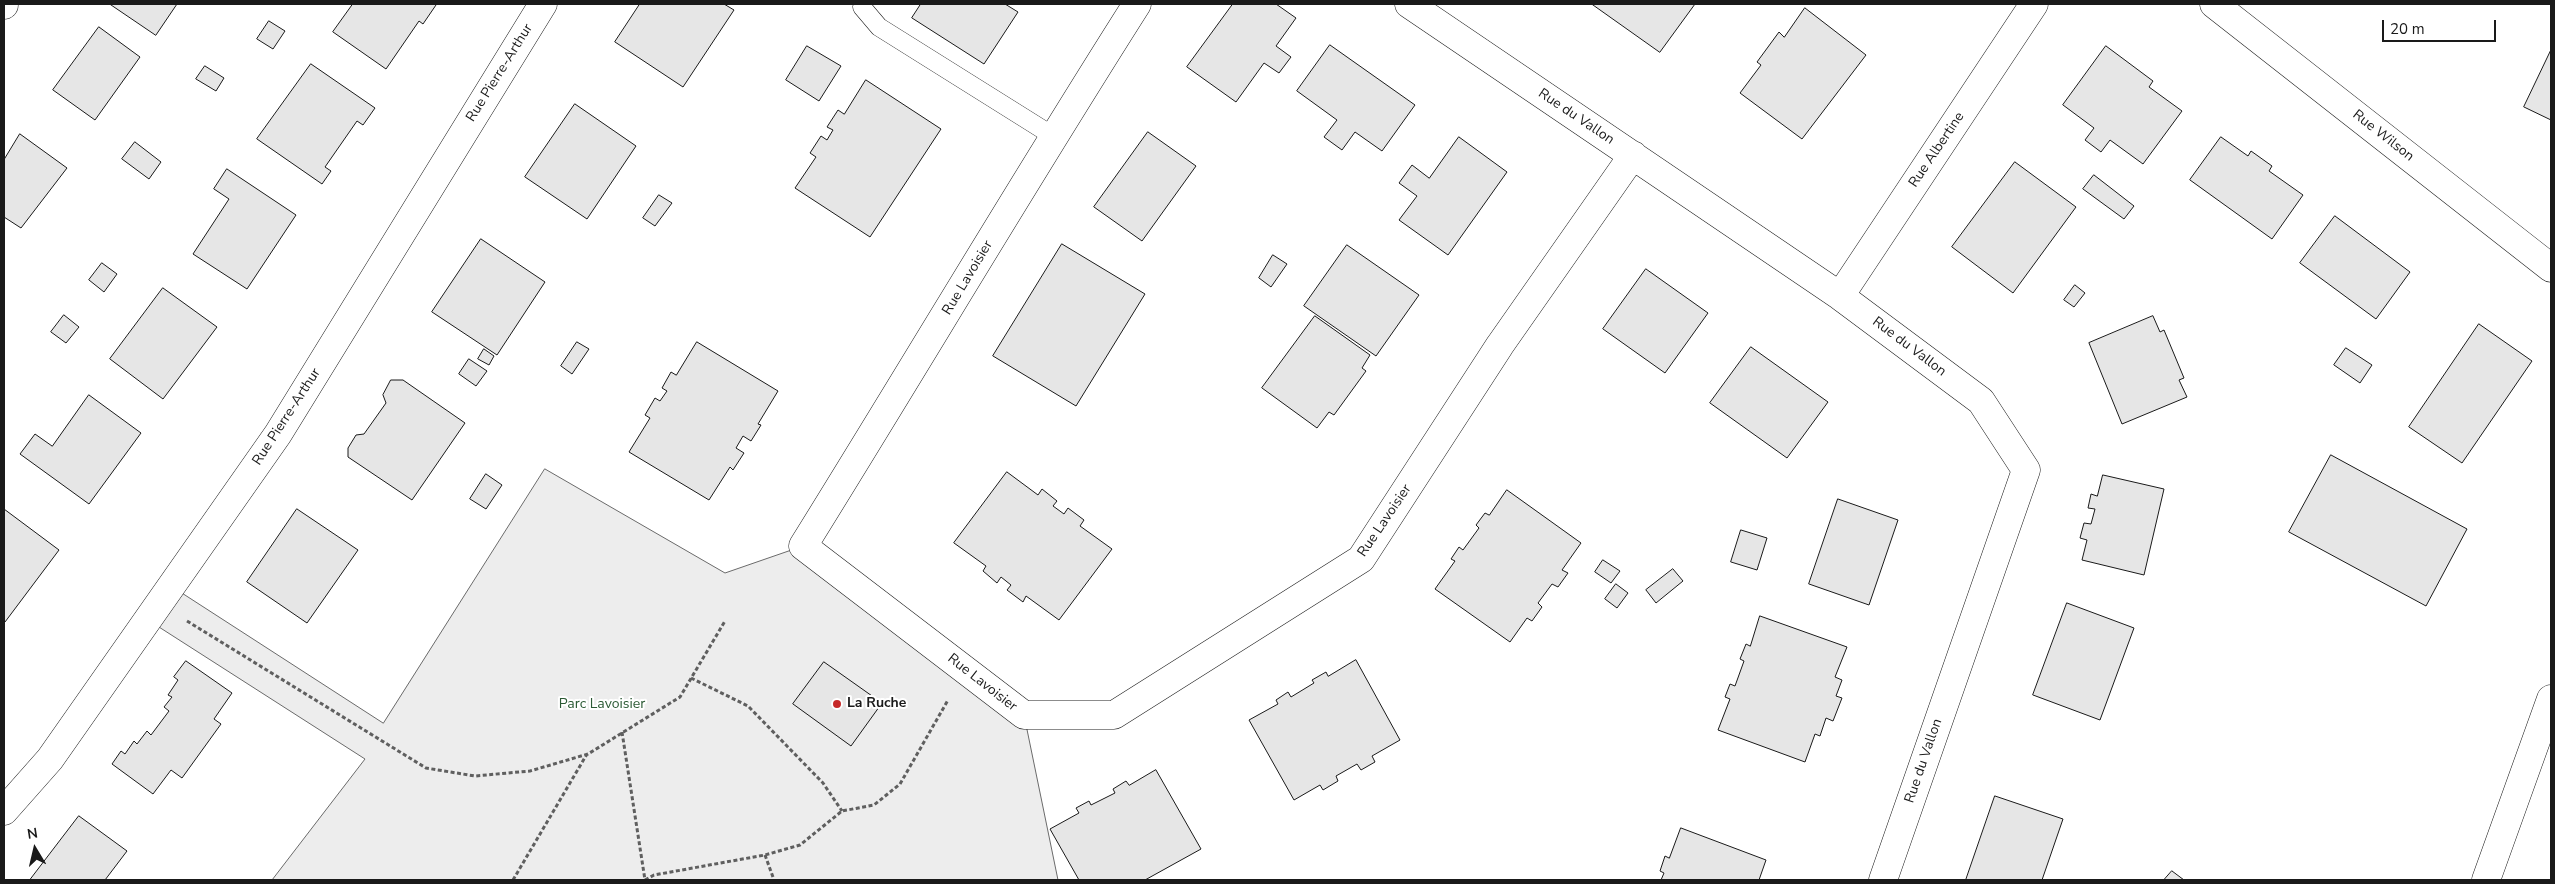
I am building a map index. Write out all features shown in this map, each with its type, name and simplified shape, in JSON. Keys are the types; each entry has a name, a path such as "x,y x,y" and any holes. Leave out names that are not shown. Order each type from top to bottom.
{"street":[{"name":"Rue Pierre-Arthur","path":"4,811 50,759 278,434 543,4"},
{"name":"Rue Lavoisier","path":"1137,4 1053,136 950,310 803,546 1024,714 1114,715 1361,560 1500,345 1633,155"},
{"name":"Rue du Vallon","path":"1409,4 1840,296 1981,401 2026,470 1883,880"},
{"name":"Rue Albertine","path":"1840,296 2034,4"},
{"name":"Rue Wilson","path":"2214,4 2551,268"},
{"path":"2486,880 2551,699"}],"lane":[{"path":"862,8 879,26 1053,136"}],"path":[{"path":"159,604 426,768 475,776 530,771 588,754 680,697 725,621"},
{"path":"622,732 645,880 654,875 766,854 800,845 842,811 874,805 900,784 965,670"},
{"path":"691,678 748,706 823,784 842,811"},
{"path":"513,880 588,754"},
{"path":"766,854 774,880"}],"shaded area":[{"name":"Parc Lavoisier","path":"545,469 725,573 803,546 1024,715 1058,880 272,880 365,759 148,620 171,586 383,723"}],"building":[{"path":"110,4 177,4 156,35"},
{"path":"353,4 436,5 423,24 419,21 386,69 333,32"},
{"path":"640,4 724,4 734,10 683,87 615,42"},
{"path":"921,4 1005,4 1018,12 984,64 912,18"},
{"path":"1233,4 1276,4 1296,18 1276,46 1291,57 1279,73 1264,63 1236,102 1187,67"},
{"path":"1592,4 1695,4 1660,52"},
{"path":"1805,8 1866,55 1802,139 1740,93 1761,65 1757,62 1779,32 1784,37"},
{"path":"269,21 285,31 273,49 257,39"},
{"path":"99,27 140,57 95,120 53,90"},
{"path":"1330,45 1415,105 1382,151 1355,132 1342,150 1324,137 1337,120 1297,91"},
{"path":"807,46 841,66 819,101 786,80"},
{"path":"2106,46 2153,81 2149,87 2182,111 2143,164 2110,140 2101,152 2085,140 2094,128 2063,105"},
{"path":"2551,50 2551,120 2524,107"},
{"path":"311,64 375,108 363,125 357,121 325,167 331,171 322,184 257,139"},
{"path":"205,66 224,78 216,91 196,79"},
{"path":"866,80 941,129 870,237 795,188 816,157 810,153 821,136 827,140 833,130 827,127 838,110 844,114"},
{"path":"575,104 636,146 587,219 525,177"},
{"path":"1148,132 1196,166 1142,241 1094,207"},
{"path":"20,134 67,168 21,228 4,217 4,160"},
{"path":"1459,137 1507,172 1448,255 1399,220 1417,196 1399,183 1412,165 1429,178"},
{"path":"2221,137 2248,156 2251,151 2272,166 2269,171 2303,195 2272,239 2190,180"},
{"path":"135,142 161,162 149,179 122,159"},
{"path":"2015,162 2076,207 2013,293 1952,247"},
{"path":"227,169 296,215 247,289 193,254 229,199 214,189"},
{"path":"2094,175 2134,206 2124,219 2083,189"},
{"path":"659,195 672,203 655,226 643,218"},
{"path":"2335,216 2410,272 2376,319 2300,263"},
{"path":"481,239 545,282 497,355 432,312"},
{"path":"1062,244 1145,294 1076,406 993,356"},
{"path":"1347,245 1419,295 1376,356 1304,306"},
{"path":"1273,255 1287,264 1271,287 1259,278"},
{"path":"102,263 117,274 104,292 89,280"},
{"path":"1646,269 1708,313 1665,373 1603,329"},
{"path":"2075,285 2085,293 2074,307 2064,300"},
{"path":"163,288 217,327 163,399 110,359"},
{"path":"64,315 79,327 66,343 51,332"},
{"path":"1315,316 1370,355 1362,368 1366,371 1334,415 1329,412 1317,428 1262,388"},
{"path":"2153,316 2160,332 2164,330 2184,378 2179,380 2187,397 2122,424 2089,343"},
{"path":"2479,324 2532,361 2462,463 2409,427"},
{"path":"577,342 589,349 572,374 561,366"},
{"path":"697,342 778,391 758,424 761,425 751,441 743,436 736,448 744,453 733,470 730,467 709,500 629,452 650,418 645,415 655,398 660,401 667,391 662,388 671,372 676,375"},
{"path":"1751,347 1828,402 1787,458 1710,403"},
{"path":"2346,348 2372,365 2360,383 2334,365"},
{"path":"484,349 494,356 489,365 478,359"},
{"path":"469,359 487,371 476,386 459,374"},
{"path":"391,380 403,380 465,423 412,500 348,457 348,448 356,435 364,434 386,403 383,395"},
{"path":"89,395 141,433 89,504 20,454 35,434 52,446"},
{"path":"2331,455 2467,529 2426,606 2289,532"},
{"path":"1007,472 1038,495 1042,489 1057,501 1053,506 1064,514 1068,508 1084,520 1080,526 1112,549 1059,620 1026,596 1023,602 1007,590 1011,585 1001,577 997,583 983,571 986,566 954,543"},
{"path":"486,474 502,485 486,509 470,499"},
{"path":"2103,475 2164,489 2144,575 2082,560 2087,540 2080,538 2084,523 2091,524 2095,509 2088,508 2091,494 2097,496"},
{"path":"1507,490 1581,543 1562,570 1568,573 1558,587 1552,584 1538,603 1542,607 1532,621 1527,618 1510,642 1435,589 1455,561 1451,559 1459,547 1463,550 1479,528 1476,525 1485,513 1489,515"},
{"path":"1838,499 1898,520 1869,605 1809,584"},
{"path":"4,509 59,550 5,622 4,621"},
{"path":"297,509 358,550 307,623 247,582"},
{"path":"1741,530 1767,538 1757,570 1731,562"},
{"path":"1603,560 1620,571 1611,583 1595,572"},
{"path":"1673,569 1683,581 1656,603 1646,590"},
{"path":"1616,584 1628,593 1617,608 1605,599"},
{"path":"2067,603 2134,628 2100,720 2033,695"},
{"path":"1760,616 1847,647 1835,677 1842,680 1836,696 1842,698 1833,721 1826,718 1820,736 1815,734 1805,762 1718,730 1730,699 1725,697 1730,684 1735,686 1744,661 1740,659 1746,644 1750,646"},
{"path":"1356,660 1400,740 1372,756 1375,762 1361,770 1357,764 1336,776 1338,781 1323,790 1320,785 1294,800 1249,720 1278,704 1276,700 1288,692 1291,697 1314,683 1312,680 1326,672 1328,676"},
{"path":"186,661 232,693 214,719 221,724 182,778 171,770 153,794 112,764 121,751 125,754 134,741 137,744 147,731 151,735 169,711 164,707 172,697 168,695 178,680 174,677"},
{"name":"La Ruche","path":"824,662 882,703 851,746 793,704"},
{"path":"1156,770 1201,849 1145,880 1079,880 1050,829 1079,813 1076,808 1089,801 1091,805 1115,793 1113,789 1126,781 1129,785"},
{"path":"1995,796 2063,819 2042,880 1966,880"},
{"path":"79,816 127,851 105,880 30,880"},
{"path":"1681,828 1766,860 1759,880 1661,880 1664,873 1660,871 1665,856 1669,858"},
{"path":"2172,871 2184,880 2164,880"}],"place":[{"name":"La Ruche","path":"837,704"}]}
